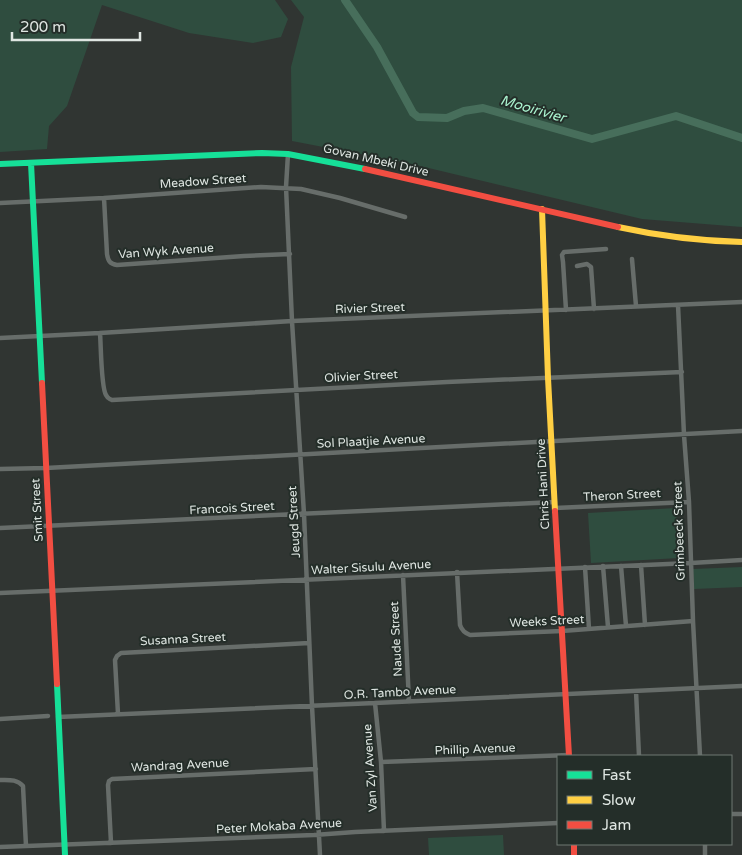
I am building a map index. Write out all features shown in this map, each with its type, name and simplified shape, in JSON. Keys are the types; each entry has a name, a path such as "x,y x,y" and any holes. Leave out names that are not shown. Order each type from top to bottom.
{"street":[{"name":"Govan Mbeki Drive","path":"0,164 219,154 288,154 349,165 646,234 708,241 742,242"},
{"name":"Jeugd Street","path":"288,154 286,187 292,321 304,514 320,855"},
{"name":"Smit Street","path":"31,163 65,855"},
{"name":"Meadow Street","path":"0,203 286,187 340,198 404,217"},
{"name":"Van Wyk Avenue","path":"104,198 107,254 109,261 113,264 290,254"},
{"name":"Chris Hani Drive","path":"542,209 548,378 569,755"},
{"path":"566,310 562,255 564,252 606,249"},
{"path":"632,259 636,306"},
{"path":"577,266 589,265 591,267 594,309"},
{"name":"Rivier Street","path":"0,338 292,321 742,302"},
{"name":"Grimbeeck Street","path":"678,305 700,755"},
{"name":"Olivier Street","path":"100,333 104,388 105,394 109,399 682,372"},
{"name":"Sol Plaatjie Avenue","path":"0,469 742,431"},
{"name":"Theron Street","path":"555,505 689,502"},
{"name":"Francois Street","path":"0,528 555,505"},
{"name":"Walter Sisulu Avenue","path":"0,593 742,560"},
{"path":"641,565 645,624"},
{"path":"603,566 608,627"},
{"path":"621,566 626,626"},
{"path":"585,567 589,629"},
{"name":"Weeks Street","path":"457,572 460,626 466,633 475,635 562,631 693,621"},
{"name":"Naude Street","path":"403,575 409,702"},
{"name":"Susanna Street","path":"118,714 115,660 121,653 309,643"},
{"name":"O.R. Tambo Avenue","path":"58,716 375,704 742,686"},
{"path":"636,691 639,755"},
{"name":"Van Zyl Avenue","path":"375,704 381,762 384,831"},
{"path":"0,718 48,716"},
{"name":"Phillip Avenue","path":"381,762 557,756"},
{"name":"Wandrag Avenue","path":"111,843 108,785 112,779 316,769"},
{"path":"0,780 16,780 23,786 26,846"},
{"name":"Peter Mokaba Avenue","path":"0,847 65,846 557,823"}],"green space":[{"path":"0,0 275,0 288,19 281,37 253,43 189,33 102,5 67,106 49,126 47,149 0,152"},
{"path":"291,0 742,0 742,227 642,219 412,164 292,141 291,67 304,17"},
{"path":"676,508 679,558 591,563 588,513"},
{"path":"742,567 742,587 694,589 693,569"},
{"path":"503,835 504,855 429,855 428,838"}],"waterway":[{"name":"Mooirivier","path":"345,0 377,47 413,113 418,117 447,118 464,111 483,108 592,139 676,116 742,138"}],"traffic: fast":[{"path":"0,164 262,153 288,154 365,169"},
{"path":"31,163 42,383"},
{"path":"57,684 65,855"}],"traffic: slow":[{"path":"542,209 555,511"},
{"path":"618,227 680,238 742,242"}],"traffic: jam":[{"path":"365,169 618,227"},
{"path":"42,383 57,684"},
{"path":"555,511 569,755"},
{"path":"574,845 574,855"}]}
